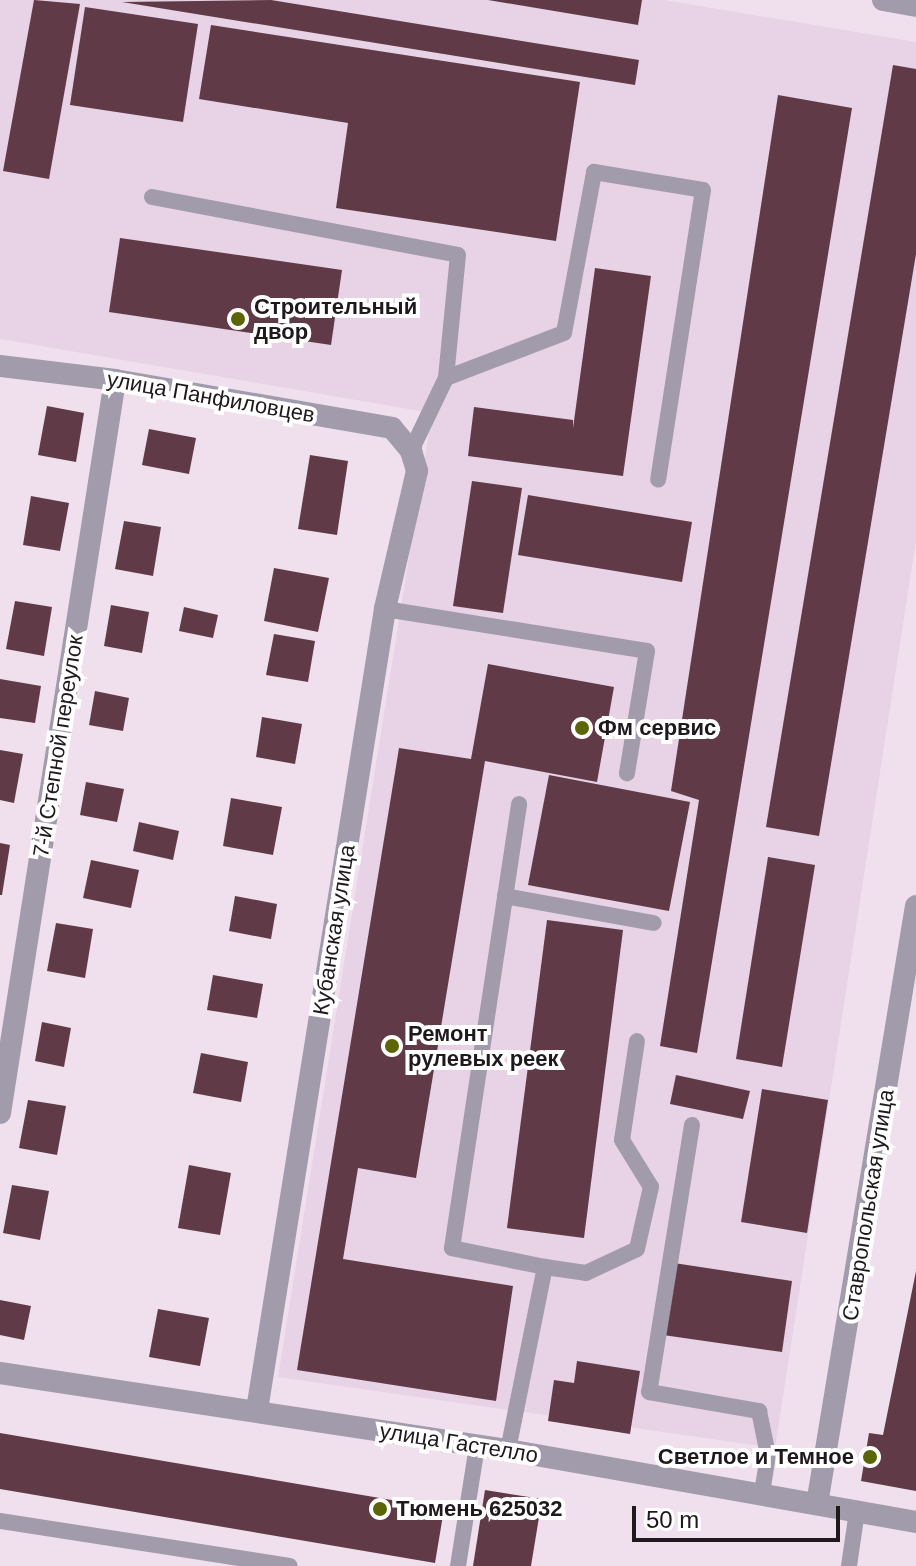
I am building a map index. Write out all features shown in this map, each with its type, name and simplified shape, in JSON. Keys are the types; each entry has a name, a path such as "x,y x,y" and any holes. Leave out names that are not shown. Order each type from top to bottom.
{"street":[{"path":"883,0 916,6"},
{"name":"улица Панфиловцев","path":"0,366 115,380 392,428 411,451"},
{"name":"7-й Степной переулок","path":"0,1113 115,380"},
{"name":"Кубанская улица","path":"257,1410 385,609 417,471 411,451"},
{"name":"Ставропольская улица","path":"817,1504 916,906"},
{"name":"улица Гастелло","path":"0,1373 508,1450 916,1522"}],"lane":[{"path":"446,378 564,333 594,172 703,190 658,480"},
{"path":"152,197 458,255 446,378 411,451"},
{"path":"385,609 647,651 627,773"},
{"path":"519,804 452,1248 586,1273 637,1249 651,1187 622,1140 637,1041"},
{"path":"505,896 654,923"},
{"path":"692,1125 649,1392 759,1411 768,1455 762,1494"},
{"path":"508,1450 545,1267"},
{"path":"458,1566 477,1446"},
{"path":"849,1566 857,1511"},
{"path":"0,1521 290,1566"}],"shaded area":[{"path":"0,0 664,0 916,42 916,541 775,1448 278,1377 432,413 0,339"}],"building":[{"path":"34,0 80,4 49,179 3,171"},
{"path":"271,0 639,60 635,85 122,2"},
{"path":"488,0 642,0 638,25"},
{"path":"85,7 198,24 183,122 70,105"},
{"path":"211,25 580,82 556,241 336,208 348,123 199,99"},
{"path":"893,65 916,69 916,254 819,836 766,827"},
{"path":"778,95 852,108 697,1053 660,1046 699,800 671,791"},
{"path":"120,238 342,270 331,345 109,312"},
{"path":"595,268 651,276 623,476 468,456 474,407 573,420 573,428"},
{"path":"47,406 84,413 76,462 38,455"},
{"path":"149,429 196,438 189,474 142,465"},
{"path":"310,455 348,461 337,535 298,529"},
{"path":"472,481 522,488 503,613 453,606"},
{"path":"528,495 692,522 682,582 518,555"},
{"path":"31,496 69,503 60,551 23,545"},
{"path":"124,521 161,527 153,576 115,569"},
{"path":"274,568 329,578 318,632 264,621"},
{"path":"15,601 52,607 44,656 6,649"},
{"path":"111,605 149,612 142,653 104,646"},
{"path":"184,607 218,615 213,638 179,631"},
{"path":"274,634 315,641 308,682 266,675"},
{"path":"488,664 614,687 597,782 485,761 416,1178 358,1168 343,1259 513,1286 496,1401 297,1370 399,748 471,759"},
{"path":"0,679 41,686 35,723 0,718"},
{"path":"95,691 129,698 123,731 89,725"},
{"path":"262,717 302,724 295,764 256,757"},
{"path":"0,750 23,754 14,803 0,800"},
{"path":"549,775 690,802 669,911 528,885"},
{"path":"86,782 124,789 117,822 80,815"},
{"path":"231,798 282,807 273,855 223,846"},
{"path":"139,822 179,831 173,860 133,851"},
{"path":"0,843 10,845 2,895 0,895"},
{"path":"768,857 815,865 782,1067 736,1059"},
{"path":"91,860 139,870 131,908 83,898"},
{"path":"235,896 277,904 271,939 229,931"},
{"path":"547,920 623,930 584,1238 507,1228"},
{"path":"56,923 93,929 85,978 47,971"},
{"path":"213,975 263,984 257,1018 207,1010"},
{"path":"42,1022 71,1028 64,1067 35,1061"},
{"path":"201,1053 248,1062 241,1102 193,1093"},
{"path":"676,1075 750,1091 743,1119 670,1104"},
{"path":"762,1089 828,1100 807,1233 741,1222"},
{"path":"28,1100 66,1106 57,1155 19,1148"},
{"path":"189,1165 231,1173 220,1235 178,1228"},
{"path":"12,1185 49,1191 40,1240 3,1233"},
{"path":"674,1263 792,1281 782,1352 663,1335"},
{"path":"916,1271 916,1491 861,1481 869,1433 883,1435"},
{"path":"0,1300 31,1306 24,1340 0,1335"},
{"path":"158,1309 209,1318 200,1366 149,1357"},
{"path":"577,1361 640,1371 630,1434 548,1421 554,1380 574,1383"},
{"path":"0,1433 444,1509 435,1563 0,1489"},
{"path":"485,1490 542,1499 531,1566 473,1566"}],"place":[{"name":"Строительный двор","path":"238,319"},
{"name":"Фм сервис","path":"582,728"},
{"name":"Ремонт рулевых реек","path":"392,1046"},
{"name":"Светлое и Темное","path":"870,1457"},
{"name":"Тюмень 625032","path":"380,1509"}]}
